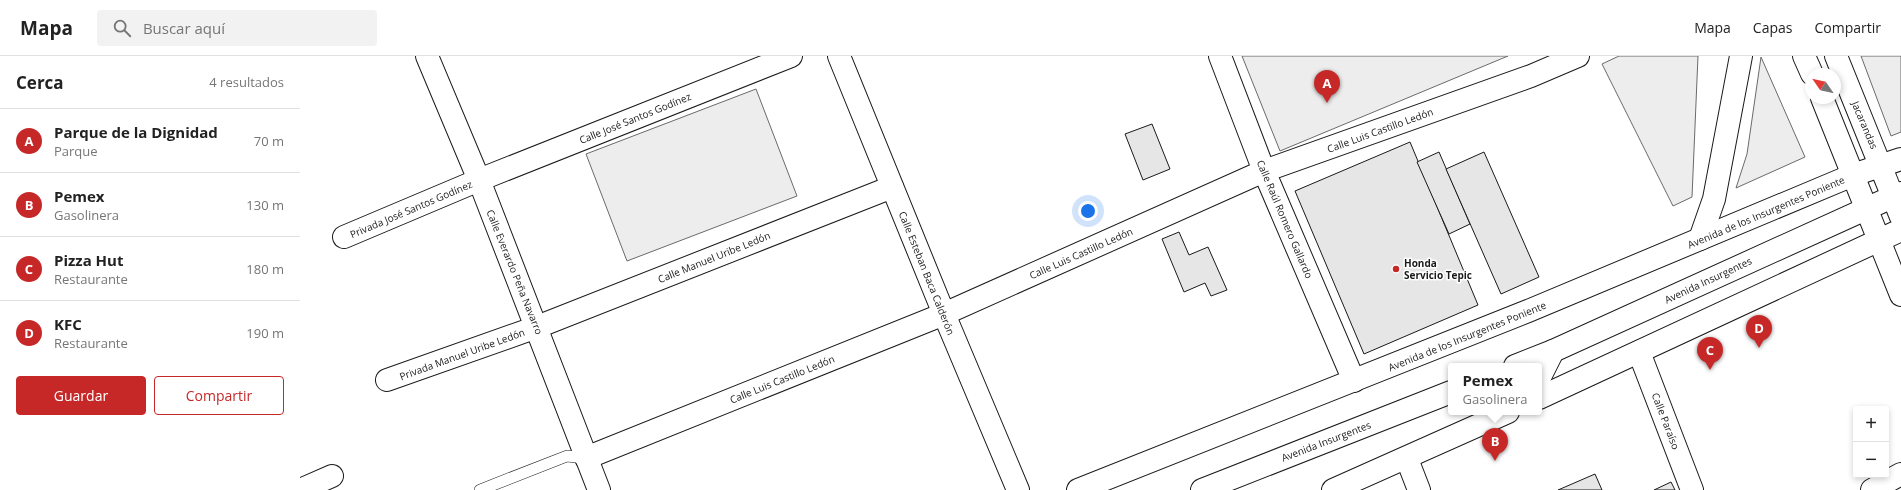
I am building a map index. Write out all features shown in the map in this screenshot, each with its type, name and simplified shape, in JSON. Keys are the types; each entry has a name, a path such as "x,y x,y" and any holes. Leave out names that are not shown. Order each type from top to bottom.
{"main road":[{"name":"Calle Everardo Peña Navarro","path":"427,56 479,180 537,327 586,458 600,490"},
{"name":"Calle José Santos Godínez","path":"479,180 791,56"},
{"name":"Calle Esteban Baca Calderón","path":"839,56 944,314 1018,490"},
{"name":"Calle Raúl Romero Gallardo","path":"1220,56 1264,171 1354,381"},
{"name":"Calle Luis Castillo Ledón","path":"586,458 944,314 1264,171 1531,76 1578,56"},
{"path":"1700,239 1714,199 1741,56"},
{"path":"1804,56 1809,68"},
{"name":"Jacarandas","path":"1836,56 1891,162 1901,217"},
{"path":"1824,104 1901,295"},
{"path":"1853,175 1891,162"},
{"name":"Avenida de los Insurgentes Poniente","path":"1078,490 1354,381 1853,175"},
{"name":"Privada José Santos Godínez","path":"344,237 479,180"},
{"name":"Calle Manuel Uribe Ledón","path":"537,327 892,187"},
{"name":"Avenida Insurgentes","path":"1523,363 1553,351 1897,194"},
{"path":"1542,397 1901,230"},
{"name":"Privada Manuel Uribe Ledón","path":"387,380 537,327"},
{"path":"1542,372 1553,351"},
{"name":"Calle Paraíso","path":"1640,352 1692,490"},
{"name":"Avenida Insurgentes","path":"1202,490 1448,393"},
{"path":"1333,490 1407,459 1502,415"},
{"path":"1407,459 1419,490"},
{"path":"1872,490 1901,474"},
{"path":"300,490 332,476"}],"lane":[{"path":"480,490 567,456 586,458"}],"shaded area":[{"path":"1242,56 1508,56 1280,151"},
{"path":"1619,56 1698,56 1692,197 1673,206 1602,64"},
{"path":"1861,56 1901,56 1901,132 1891,136"},
{"path":"1761,57 1805,157 1736,188 1747,154"},
{"path":"756,89 797,196 627,261 586,154"}],"building":[{"path":"1152,124 1170,169 1143,180 1125,134"},
{"name":"Honda Servicio Tepic","path":"1410,142 1478,305 1364,354 1295,191"},
{"path":"1439,152 1470,224 1449,234 1417,162"},
{"path":"1484,152 1539,277 1501,294 1446,169"},
{"path":"1179,232 1189,255 1208,247 1227,290 1211,296 1205,283 1184,292 1162,239"},
{"path":"1595,474 1602,490 1558,490"},
{"path":"1671,482 1675,490 1654,490"}],"place":[{"name":"Parque de la Dignidad","path":"1327,103"},
{"name":"Honda Servicio Tepic","path":"1396,269"},
{"name":"KFC","path":"1759,348"},
{"name":"Pizza Hut","path":"1710,370"},
{"name":"Pemex","path":"1495,461"}]}
